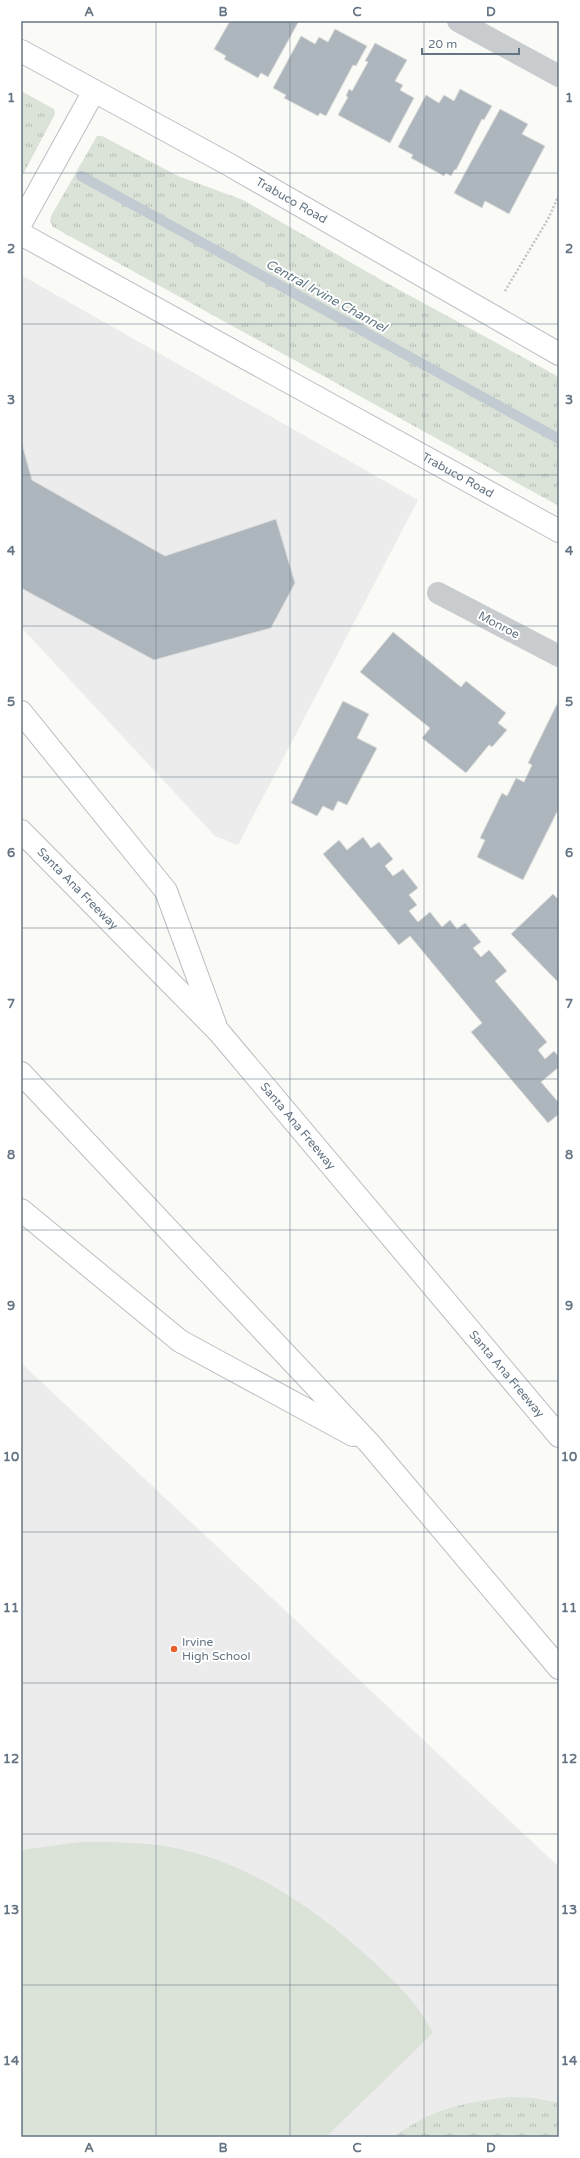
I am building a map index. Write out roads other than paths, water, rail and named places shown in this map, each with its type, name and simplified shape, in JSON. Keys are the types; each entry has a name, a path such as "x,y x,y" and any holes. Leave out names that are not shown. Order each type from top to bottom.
{"main road":[{"name":"Trabuco Road","path":"21,51 228,164 559,354"},
{"path":"21,223 94,91"},
{"name":"Trabuco Road","path":"21,234 559,532"},
{"path":"21,712 166,891 219,1032"},
{"name":"Santa Ana Freeway","path":"21,831 219,1032 559,1436"},
{"path":"21,1073 370,1444 559,1668"},
{"path":"21,1210 180,1341 370,1444"}],"street":[{"path":"458,21 559,76"},
{"name":"Monroe","path":"438,593 559,656"}],"waterway":[{"name":"Central Irvine Channel","path":"81,176 559,439"}],"place":[{"name":"Irvine High School","path":"174,1649"}]}
